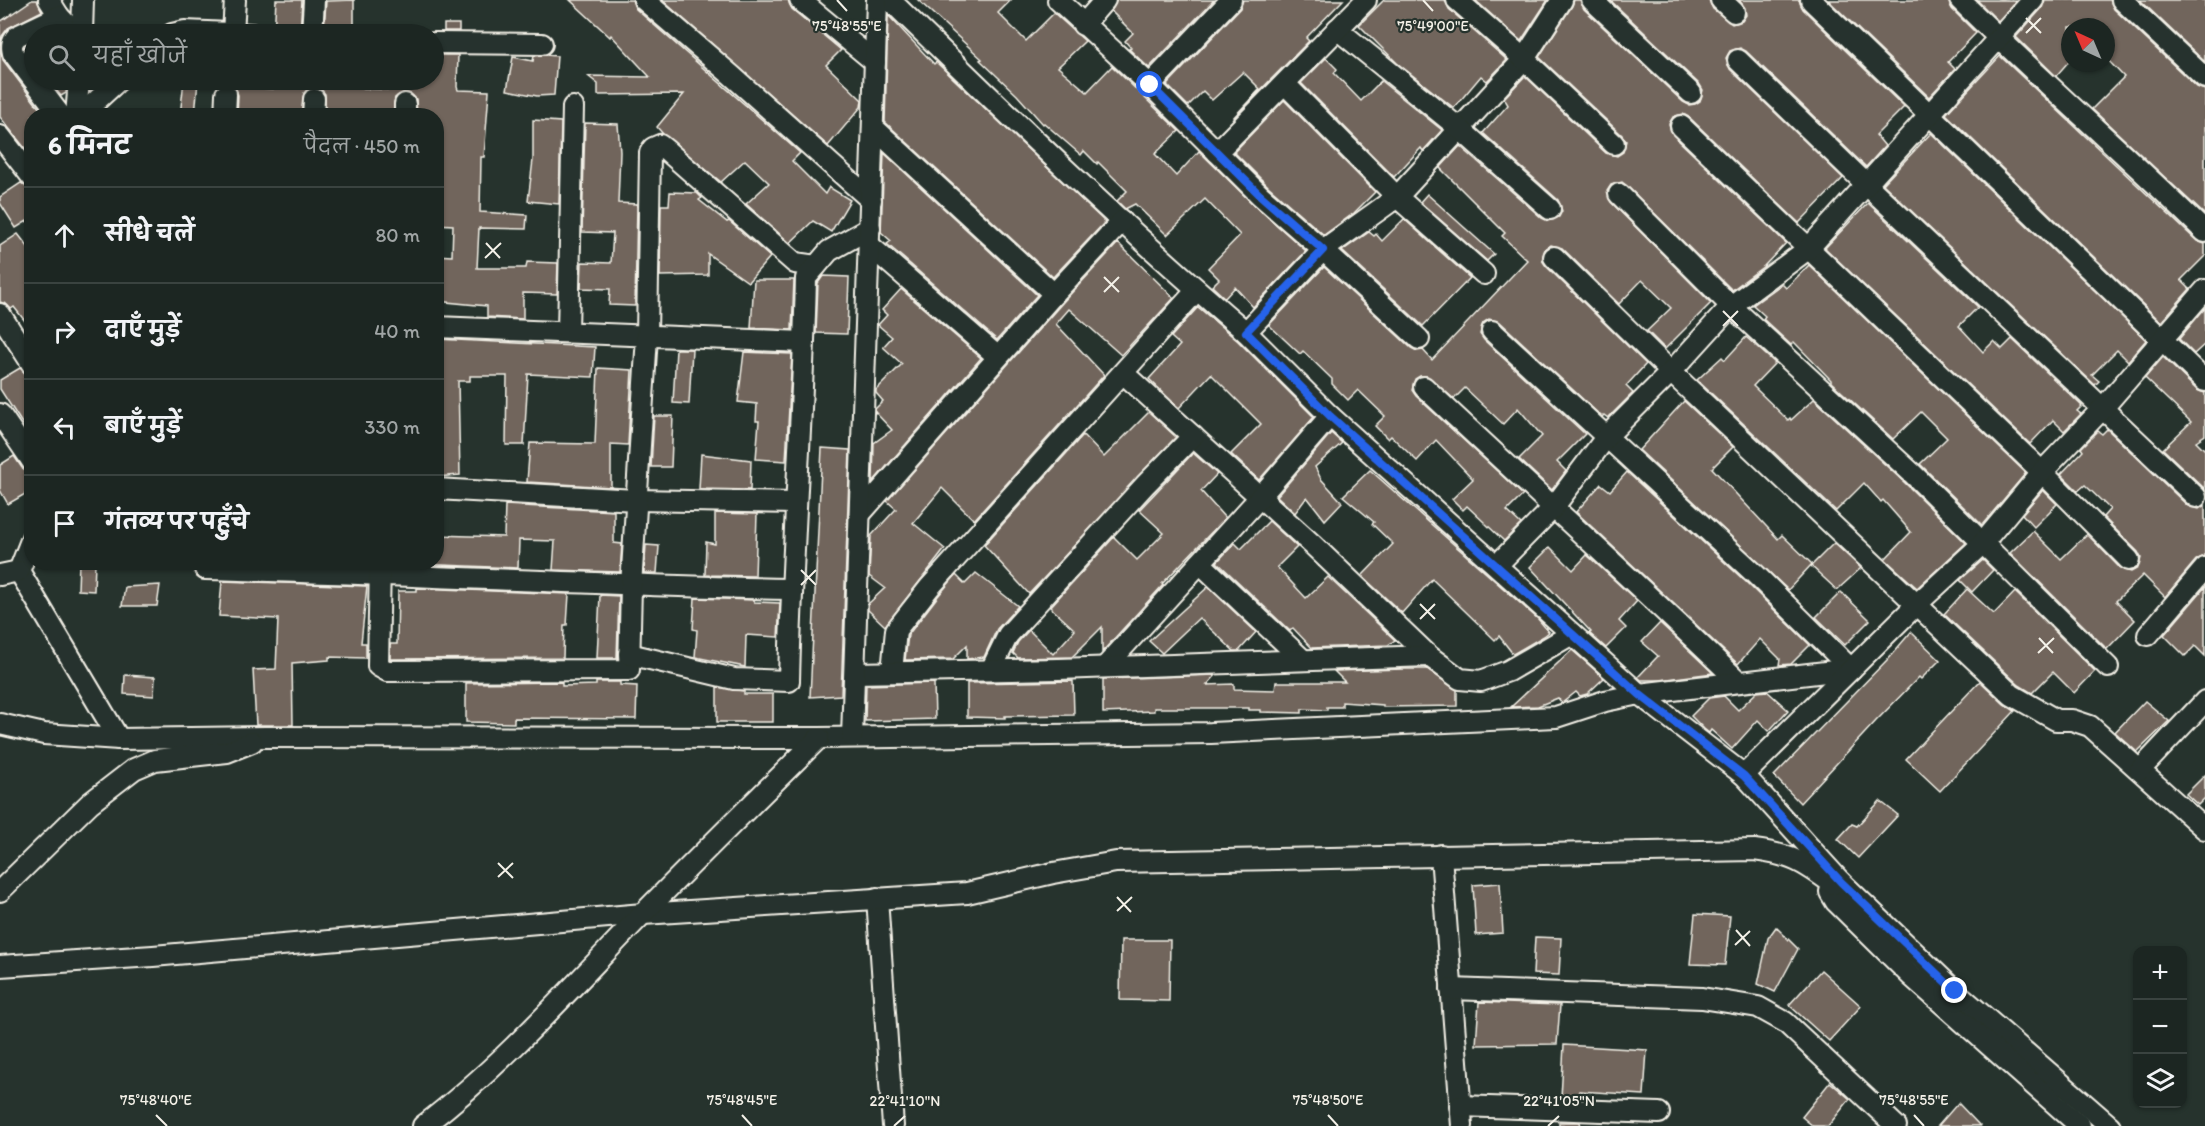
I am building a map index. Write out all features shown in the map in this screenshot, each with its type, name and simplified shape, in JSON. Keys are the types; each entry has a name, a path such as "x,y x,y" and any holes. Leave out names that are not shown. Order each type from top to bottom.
{"street":[{"path":"82,24 83,0"},
{"path":"235,0 240,24"},
{"path":"313,24 314,0"},
{"path":"644,0 871,200"},
{"path":"800,0 875,62"},
{"path":"852,736 878,0"},
{"path":"890,0 1041,146 1197,290 1246,332 1330,416 1639,694 1744,776 1837,883 1955,991 2110,1126"},
{"path":"1058,0 1150,85 1260,195 1419,339"},
{"path":"1083,25 1105,0"},
{"path":"1150,85 1231,0"},
{"path":"1217,152 1366,0"},
{"path":"1457,0 1524,58 1614,144"},
{"path":"1246,332 1323,250 1397,197 1524,58 1562,0"},
{"path":"1592,0 1691,93"},
{"path":"1811,0 2205,381"},
{"path":"1960,0 1998,38 2143,170 2205,232"},
{"path":"1497,565 1552,508 1607,436 1671,372 1731,306 1808,249 2033,0"},
{"path":"2122,0 2205,78"},
{"path":"33,24 54,8 68,24"},
{"path":"1337,29 1460,129 1550,209"},
{"path":"24,31 12,42 11,47 24,67"},
{"path":"444,42 542,44"},
{"path":"1738,60 2196,497"},
{"path":"1285,84 1397,197 1484,274"},
{"path":"41,90 55,108"},
{"path":"77,108 78,90"},
{"path":"89,108 108,90"},
{"path":"225,108 226,94"},
{"path":"568,332 573,108"},
{"path":"1681,126 2042,472 2129,560"},
{"path":"873,127 1054,294"},
{"path":"0,136 24,167"},
{"path":"380,570 378,666 387,671 629,670 631,586 647,336 650,153 656,146 665,149 795,263 816,266"},
{"path":"1619,194 1731,306 1913,474 2108,667"},
{"path":"861,513 1054,294 1122,221"},
{"path":"629,654 734,679 789,681 791,589 806,278 830,251 870,236"},
{"path":"870,236 998,357"},
{"path":"1554,257 1671,372 2012,695 2056,720 2072,720 2090,726 2205,829"},
{"path":"892,672 896,630 928,588 1197,290"},
{"path":"1744,776 1917,604 1982,544 2042,472 2103,408 2205,290"},
{"path":"0,314 24,352"},
{"path":"444,327 804,342"},
{"path":"1492,331 1754,573 1851,669"},
{"path":"1123,373 1260,497 1429,656 1460,679 1481,681 1508,671 1572,634"},
{"path":"1424,387 1552,508 1646,591 1739,682"},
{"path":"0,414 24,449"},
{"path":"1105,667 1260,497 1330,416"},
{"path":"991,670 1008,635 1193,436"},
{"path":"444,489 636,500 795,503"},
{"path":"24,551 10,573 119,739"},
{"path":"1200,563 1303,660"},
{"path":"2148,634 2205,568"},
{"path":"408,570 631,586 791,589"},
{"path":"855,673 1429,656"},
{"path":"0,724 44,734 119,739 819,738 1211,733 1557,717 1605,701 1639,694 1851,669"},
{"path":"2140,770 2205,701"},
{"path":"0,891 90,803 134,769 155,760 227,752 266,737"},
{"path":"423,1126 462,1096 504,1058 643,914 819,738"},
{"path":"0,966 153,956 643,914 967,892 1116,862 1754,850 1778,853 1797,859 1837,883"},
{"path":"1441,855 1462,1126"},
{"path":"1837,883 1830,892 1836,902 1910,975 2080,1126"},
{"path":"877,898 893,1126"},
{"path":"1451,989 1702,998 1758,1007 1785,1022 1896,1126"},
{"path":"1460,1106 1592,1118 1659,1113"}],"building":[{"path":"32,0 37,0 42,11 8,28 2,36 0,46 0,22"},
{"path":"276,0 302,0 301,24 275,24"},
{"path":"354,0 354,24 324,24 326,1"},
{"path":"570,0 632,0 636,9 800,153 792,161 825,194 829,187 850,200 831,232 813,221 790,243 746,204 769,183 745,160 721,182 663,134 657,127 684,94 598,95 598,84 588,76 650,77 611,35 610,37"},
{"path":"662,0 788,0 792,9 841,50 826,65 862,100 861,107 828,146"},
{"path":"918,0 1011,0 998,13 1026,41 1054,13 1085,41 1058,67 1087,92 1112,66 1179,131 1155,154 1176,176 1199,151 1252,203 1306,251 1253,307 1235,287 1225,298 1212,286 1219,279 1208,268 1240,235 1205,199 1167,235 1135,204 1125,209 1117,201 1127,191 1098,162 1097,164 1084,151 1081,155 1043,124 1017,95 980,60 982,59"},
{"path":"1117,0 1214,0 1149,68 1129,49 1131,48 1125,41 1133,33 1111,11"},
{"path":"1243,0 1343,0 1306,38 1309,41 1232,119 1260,89 1243,72 1212,100 1203,91 1188,106 1167,85 1240,8"},
{"path":"1384,0 1445,0 1449,9 1507,60 1487,81 1481,76 1454,108 1397,63 1359,25"},
{"path":"1475,0 1548,0 1521,41"},
{"path":"1574,0 1580,0 1584,9 1683,102 1689,105 1700,101 1703,90 1700,85 1610,0 1709,0 1713,9 1732,24 1742,21 1746,15 1745,8 1739,0 1799,0 1803,9 1904,107 1876,135 1885,146 1866,167 1746,51 1740,48 1730,51 1726,58 1730,69 1843,178 1799,223 1689,117 1683,114 1673,117 1669,124 1673,135 1786,243 1764,266 1732,290 1627,186 1622,182 1611,185 1607,191 1611,202 1711,303 1665,349 1647,331 1671,308 1642,280 1619,304 1562,248 1551,245 1545,249 1542,260 1546,266 1646,364 1626,386 1633,393 1608,418 1604,415 1602,417 1500,322 1489,319 1483,323 1480,334 1484,340 1585,434 1557,462 1566,471 1552,490 1519,459 1542,436 1518,408 1503,424 1465,388 1454,399 1427,376 1415,379 1412,390 1416,396 1523,495 1507,511 1521,524 1504,541 1467,506 1463,510 1452,499 1473,479 1436,440 1417,461 1391,436 1388,439 1375,426 1385,416 1358,390 1348,400 1332,384 1332,379 1303,351 1300,354 1269,325 1324,267 1411,348 1417,351 1423,350 1432,360 1527,260 1502,236 1505,233 1440,168 1460,146 1542,218 1548,221 1559,217 1562,211 1558,200 1483,133 1508,105 1504,98 1525,76 1606,153 1617,156 1623,152 1626,141 1622,135 1539,57"},
{"path":"1828,0 1948,0 1952,9 1976,33 1948,62 1955,69 1929,97"},
{"path":"1977,0 2017,0 1998,21"},
{"path":"2045,0 2110,0 2114,9 2197,87 2205,90 2205,215 2092,109 2124,77 2115,68 2115,18 2061,18 2061,70 2056,76 2016,37 2042,8"},
{"path":"2140,0 2205,0 2205,62"},
{"path":"888,15 934,64 936,62 1105,222 1053,277 885,122"},
{"path":"444,24 459,24 459,31 444,31"},
{"path":"0,46 3,60 39,108 24,108 24,147 0,117"},
{"path":"444,55 458,55 458,90 489,91 484,157 481,157 480,212 527,215 526,229 479,228 477,268 526,268 527,262 558,263 557,294 523,293 523,319 487,317 487,306 444,302 444,256 452,256 453,225 444,224 444,108 417,108 416,99 404,92 395,98 394,108 325,108 325,94 322,90 444,90"},
{"path":"534,56 557,56 554,95 537,96 507,90 513,57 533,61"},
{"path":"2000,56 2197,241 2205,244 2205,256 2181,280 2190,289 2161,322 1946,114"},
{"path":"1326,58 1337,69 1334,73 1361,101 1381,81 1442,130 1423,151 1421,148 1394,177 1301,83"},
{"path":"56,90 66,90 66,93 61,96"},
{"path":"183,90 197,90 196,108 181,108"},
{"path":"236,90 307,90 304,93 302,108 237,108"},
{"path":"1284,100 1375,192 1354,213 1324,235 1268,186 1234,152"},
{"path":"533,120 561,122 559,204 528,201 533,160"},
{"path":"585,123 618,124 620,152 618,203 637,204 635,306 609,305 610,289 581,288 582,262 611,263 613,233 582,232"},
{"path":"1931,133 2146,340 2128,361 2117,350 2092,375 2099,381 2095,385 1883,184"},
{"path":"884,153 1037,295 997,340 887,244 891,241 881,232"},
{"path":"21,183 24,185 24,223 16,228 0,203 0,197"},
{"path":"670,192 697,193 702,198 699,200 727,222 729,221 770,257 748,282 708,254 708,275 660,276 661,205 669,205"},
{"path":"1427,194 1494,254 1487,261 1420,202"},
{"path":"1868,203 1978,307 1959,326 1983,352 1994,341 2002,349 2012,339 2082,406 2077,411 2081,414 2064,431 2053,420 2030,444 1825,248"},
{"path":"1404,219 1470,278 1423,326 1342,251 1369,232 1374,236 1376,234 1382,241"},
{"path":"18,234 24,242 24,320 14,307 11,309 0,302 0,246"},
{"path":"1118,243 1174,298 1121,355 1069,309 1056,324 1104,375 974,520 942,488 913,523 945,549 885,626 868,610 868,604 885,588 869,576 871,536 896,509 887,501"},
{"path":"1809,265 2026,473 1982,525 1920,464 1947,438 1921,412 1893,439 1831,382 1794,342 1791,345 1763,319 1765,316 1753,305 1782,284 1786,288"},
{"path":"823,276 849,277 847,334 816,333 818,283"},
{"path":"754,280 794,280 792,330 751,328"},
{"path":"901,289 981,358 873,482 874,443 892,430 875,412 883,401 876,390 902,364 883,347 892,337 878,325 887,315 882,310"},
{"path":"1198,307 1238,341 1314,417 1259,480 1231,454 1261,424 1211,374 1179,408 1149,379 1180,345 1171,337"},
{"path":"2205,308 2205,344 2194,354 2179,339"},
{"path":"1746,337 1775,363 1753,386 1788,420 1790,418 1791,420 1814,399 1966,543 1917,588 1885,559 1911,532 1883,500 1881,502 1864,483 1836,511 1697,380 1722,357 1725,360"},
{"path":"444,339 595,347 593,377 528,374 524,445 506,445 507,376 470,376 470,381 458,381 460,475 444,476"},
{"path":"676,349 692,349 689,404 673,403"},
{"path":"744,352 792,354 786,461 756,459 759,421 756,421 757,404 738,402"},
{"path":"2163,357 2197,390 2205,393 2205,435 2196,441 2205,450 2205,489 2163,449 2191,422 2145,378"},
{"path":"20,368 24,372 24,426 0,389 0,380"},
{"path":"598,368 632,370 628,445 611,444 611,487 527,482 530,443 595,444"},
{"path":"1684,401 1733,447 1712,468 1778,539 1782,535 1812,564 1788,590 1639,450"},
{"path":"1149,412 1176,437 1029,594 984,545 1083,435 1104,457"},
{"path":"654,416 673,416 671,467 651,467"},
{"path":"2107,429 2188,506 2199,509 2205,505 2205,556 2196,560 2165,597 2143,575 2116,601 2135,620 2107,649 2010,553 2033,531 2061,559 2087,534 2121,569 2131,572 2138,568 2141,558 2138,552 2103,517 2110,509 2085,485 2078,491 2061,474 2098,431 2102,434"},
{"path":"1331,433 1342,443 1315,467 1321,479 1342,502 1325,520 1307,497 1295,513 1277,496"},
{"path":"822,448 850,450 841,695 810,697"},
{"path":"1193,453 1217,474 1201,491 1225,518 1102,652 1102,627 1072,657 1018,658 1013,653 1018,642 1029,630 1053,654 1075,630 1050,607 1114,537 1137,560 1164,533 1139,510"},
{"path":"701,454 751,460 750,490 699,489"},
{"path":"14,456 24,469 24,495 8,504 0,490 0,465"},
{"path":"1370,470 1538,619 1549,632 1513,654 1499,636 1495,640 1432,579 1402,613 1362,576 1393,544 1372,524 1374,522 1343,496"},
{"path":"1627,472 1746,582 1810,645 1791,664 1779,665 1780,659 1760,639 1738,664 1576,512 1601,484 1610,491"},
{"path":"2043,490 2057,504 2034,527 2022,514"},
{"path":"505,505 614,511 614,543 622,544 620,572 553,570 555,541 519,540 518,568 444,565 444,535 504,537"},
{"path":"715,513 757,514 755,576 705,575 706,542 715,544"},
{"path":"1269,521 1297,547 1277,567 1306,598 1328,577 1395,640 1388,645 1312,648 1293,628 1290,631 1217,562 1235,543 1241,549"},
{"path":"1834,543 1861,568 1837,590 1811,566"},
{"path":"646,545 659,546 657,573 644,573"},
{"path":"1550,547 1573,570 1587,555 1637,601 1619,621 1626,628 1606,648 1589,633 1591,632 1530,567"},
{"path":"1983,560 1993,570 1972,592 1960,580"},
{"path":"79,570 95,570 94,591 78,590"},
{"path":"976,573 1018,606 997,629 984,657 967,659 967,645 953,659 905,660 908,635 938,596 956,575 965,584"},
{"path":"222,581 367,586 361,643 366,643 366,658 329,657 329,660 292,663 293,725 256,725 253,670 276,669 278,619 219,616"},
{"path":"160,585 157,606 122,606 125,587"},
{"path":"1208,587 1256,632 1239,651 1234,651 1199,618 1162,653 1149,641"},
{"path":"2205,587 2205,656 2195,646 2185,656 2164,635"},
{"path":"417,588 569,594 567,625 564,625 563,658 390,659 390,644 397,644 398,591 417,591"},
{"path":"1967,589 1994,614 2015,592 2095,671 2074,693 2053,672 2032,693 2019,685 1944,614"},
{"path":"1841,592 1870,620 1845,645 1816,617"},
{"path":"600,595 619,596 617,658 597,658"},
{"path":"695,598 780,603 778,637 746,635 745,667 695,657 697,630 693,629"},
{"path":"1660,623 1713,673 1660,680 1641,680 1638,677 1658,656 1642,642"},
{"path":"1911,632 1940,660 1921,679 1919,677 1800,803 1774,776 1887,660"},
{"path":"1572,650 1604,678 1587,694 1580,696 1576,692 1562,703 1558,698 1538,706 1511,707"},
{"path":"1427,669 1457,690 1457,706 1383,707 1383,705 1342,702 1342,707 1327,707 1327,710 1302,709 1302,713 1261,712 1261,710 1249,710 1249,708 1154,708 1154,711 1103,713 1103,679 1216,675 1207,685 1234,684 1234,689 1275,690 1276,682 1345,682 1334,671"},
{"path":"125,675 155,677 154,696 124,694"},
{"path":"1073,681 1074,715 967,717 967,683"},
{"path":"1980,681 2004,704 2015,711 1940,791 1906,759"},
{"path":"562,682 562,686 620,682 620,685 637,686 636,719 514,718 514,723 466,722 466,683"},
{"path":"934,683 935,719 865,721 866,685"},
{"path":"717,687 744,691 744,694 773,694 773,722 717,722"},
{"path":"1767,691 1788,710 1769,731 1758,720 1732,749 1711,730 1709,733 1704,729 1691,716 1709,698 1724,696 1738,710 1757,692"},
{"path":"2145,701 2169,721 2137,752 2115,732"},
{"path":"2205,775 2205,798 2198,805 2186,794"},
{"path":"1880,801 1898,815 1858,858 1838,839 1852,824 1857,826"},
{"path":"1500,883 1503,933 1476,935 1473,885"},
{"path":"1695,914 1730,916 1725,965 1690,964"},
{"path":"1776,927 1798,949 1775,992 1758,984 1768,938"},
{"path":"1535,937 1561,938 1559,975 1533,974"},
{"path":"1121,940 1170,940 1169,1001 1120,1000"},
{"path":"1821,970 1861,1006 1829,1041 1789,1005"},
{"path":"1479,1002 1560,1005 1557,1044 1476,1045"},
{"path":"1564,1045 1647,1050 1644,1095 1579,1091 1580,1098 1561,1098"},
{"path":"1830,1082 1850,1099 1828,1126 1813,1126 1802,1117"},
{"path":"1958,1103 1980,1126 1938,1126"},
{"path":"1559,1122 1580,1122 1581,1126 1559,1126"}],"route":[{"path":"1150,85 1260,195 1323,250 1246,332 1330,416 1639,694 1744,776 1841,882 1955,991"}]}
